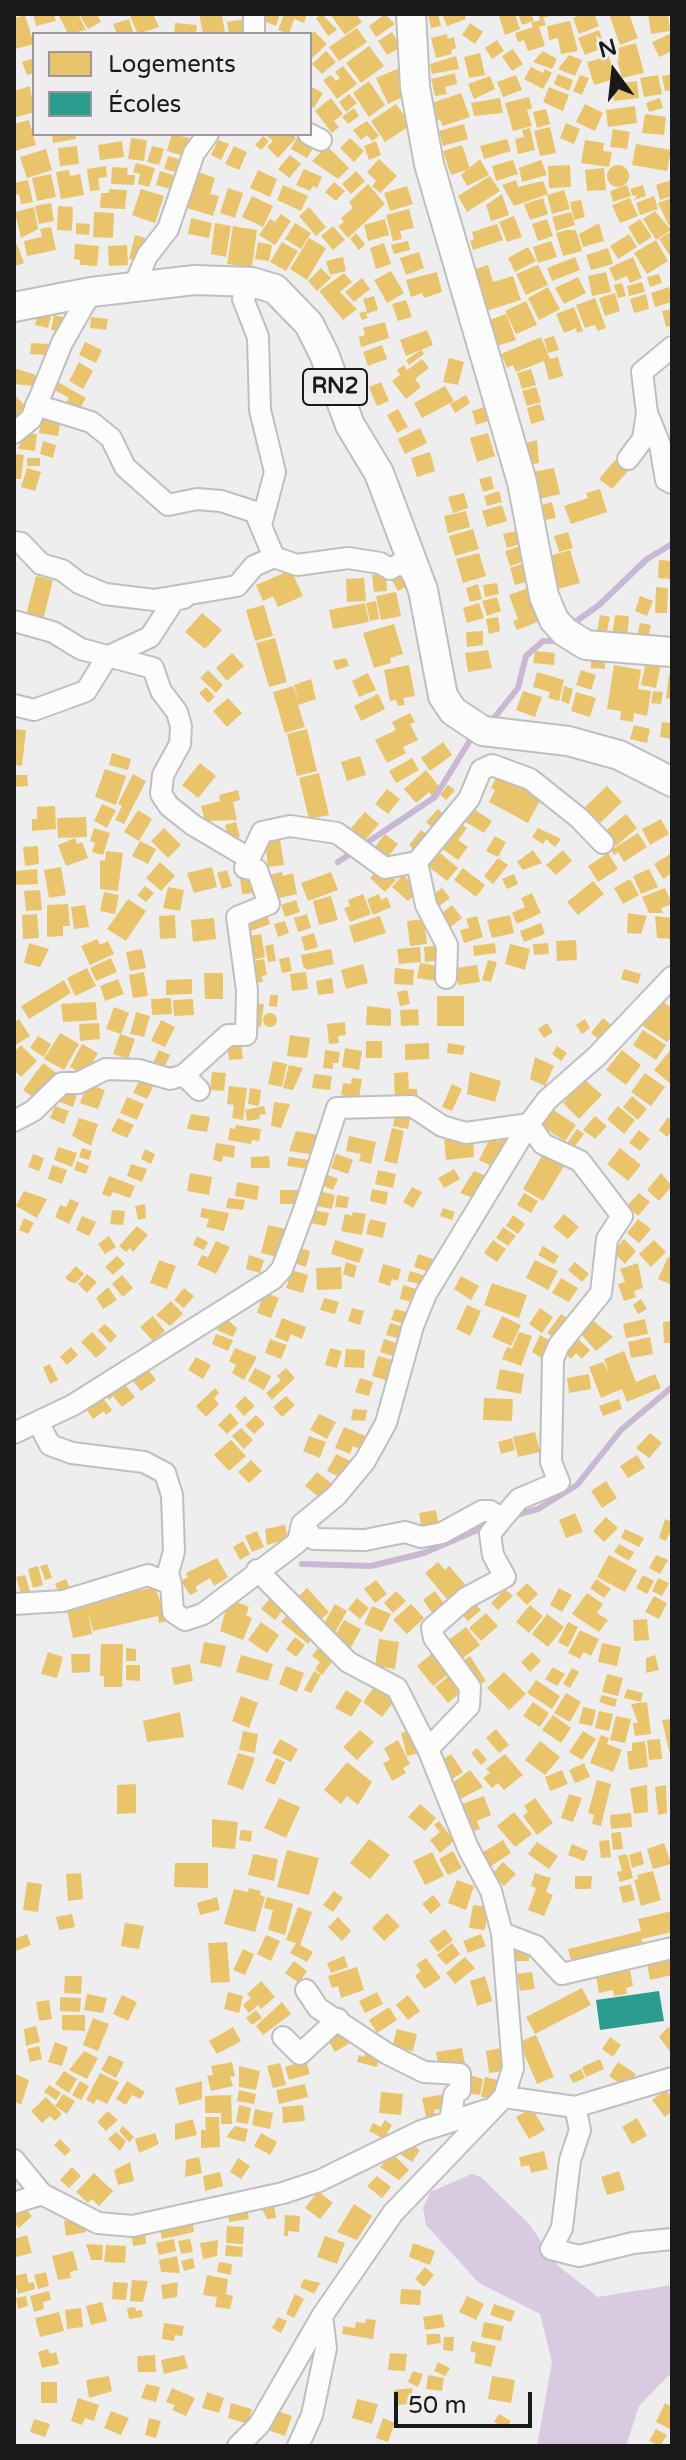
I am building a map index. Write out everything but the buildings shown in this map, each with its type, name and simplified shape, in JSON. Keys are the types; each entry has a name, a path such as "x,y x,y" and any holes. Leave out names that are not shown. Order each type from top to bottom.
{"highway":[{"path":"411,14 415,87 429,164 522,482 544,596 554,620 565,632 586,645 672,652"},
{"name":"RN2","path":"14,307 91,292 195,280 252,282 275,289 309,324 324,354 350,425 379,473 423,590 443,696 453,711 483,731 568,741 619,755 672,782"}],"street":[{"path":"133,288 147,256 168,229 194,153 207,136"},
{"path":"252,282 243,299 258,337 260,410 275,472 261,525"},
{"path":"14,433 31,419 62,343 91,292"},
{"path":"672,347 642,372 647,413 660,445 666,480 672,483"},
{"path":"36,405 91,422 111,438 125,467 168,505 197,499 221,501 255,512 274,557"},
{"path":"628,459 643,439 647,413"},
{"path":"14,542 21,543 41,564 62,570 79,583 105,594 154,600 195,595"},
{"path":"14,705 34,710 86,691 107,657 150,637 174,600 237,586 254,566 274,557 297,565 348,558 380,563 390,569 403,562 423,590"},
{"path":"14,621 53,632 81,649 153,668 161,691 177,712 181,726 180,744 163,775 161,794 169,806 247,857"},
{"path":"14,1121 33,1111 62,1083 78,1083 106,1069 139,1070 170,1079 184,1075 228,1035 246,1035 247,990 237,917 269,904 257,870 245,868 247,857 262,832 290,826 337,833 385,868 417,862 469,799 493,748 490,737 483,731"},
{"path":"481,770 492,765 530,779 579,818 603,843"},
{"path":"417,862 426,905 447,945 446,978"},
{"path":"38,1422 50,1445 72,1453 144,1462 165,1473 172,1495 174,1551 168,1573 173,1612 185,1620 203,1614 257,1570 298,1542 302,1524 336,1496 365,1461 386,1423 413,1326 426,1294 529,1124 547,1100 597,1056 672,977"},
{"path":"184,1075 199,1090"},
{"path":"14,1433 73,1405 273,1279 282,1269 337,1108 412,1106 442,1126 466,1133 529,1124"},
{"path":"428,1749 469,1706 470,1687 434,1638 432,1628 466,1598 505,1577 493,1555 490,1534 519,1499 559,1482 551,1462 553,1359 559,1345 601,1293 607,1239 622,1216 580,1161 543,1144 529,1124"},
{"path":"302,1524 314,1539 365,1540 394,1533 421,1537 442,1533 482,1511 490,1511 502,1519"},
{"path":"247,2442 322,2316 393,2213 497,2103 513,2068 502,1933 491,1891 468,1848 428,1749 397,1688 348,1662 257,1570"},
{"path":"14,1604 63,1601 148,1575 171,1584"},
{"path":"502,1933 536,1946 562,1974 672,1948"},
{"path":"306,1990 318,2008 386,2053 424,2072 460,2074 460,2090 454,2095 450,2122"},
{"path":"283,2037 300,2054 338,2019"},
{"path":"14,2160 42,2194 98,2223 133,2226 283,2193 319,2181 401,2140 497,2103 575,2107 672,2078"},
{"path":"575,2107 580,2130 570,2160 562,2228 551,2249 579,2256 633,2243 672,2239"},
{"path":"14,2203 42,2194"},
{"path":"298,2446 312,2415 326,2348 322,2316"}],"shaded area":[{"path":"472,2174 481,2177 530,2225 557,2265 598,2297 672,2285 672,2372 639,2406 626,2446 537,2446 552,2362 540,2314 479,2283 426,2225 423,2208 430,2192"}],"waterway":[{"path":"571,625 599,605 647,559 672,544"},
{"path":"494,718 518,688 526,656 543,641 555,641"},
{"path":"338,862 435,797 469,742"},
{"path":"512,1516 538,1509 577,1485 621,1430 672,1387"},
{"path":"302,1564 371,1566 424,1553 487,1526"}]}
